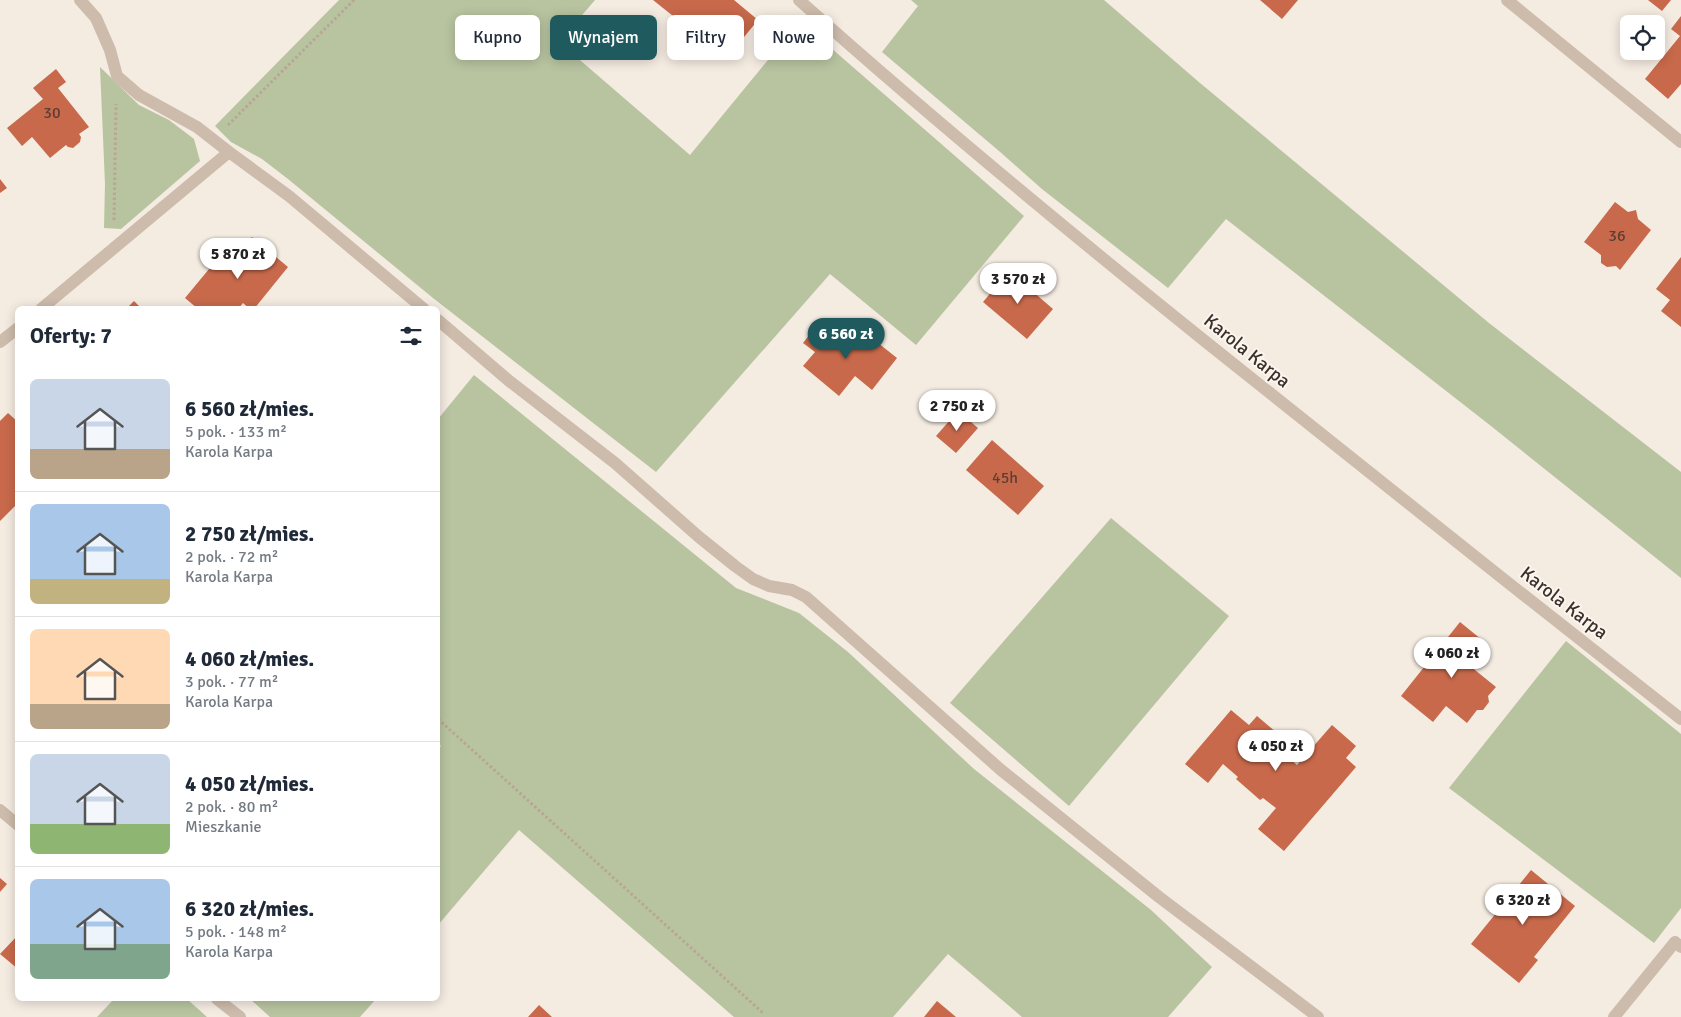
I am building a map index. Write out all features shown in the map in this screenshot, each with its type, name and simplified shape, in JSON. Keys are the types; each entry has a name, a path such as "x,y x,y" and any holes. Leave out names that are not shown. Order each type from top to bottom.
{"street":[{"path":"80,0 96,18 110,50 117,76 139,95 197,127 214,139 289,196 420,306"},
{"name":"Karola Karpa","path":"799,0 881,74 1080,241 1681,719"},
{"path":"1507,0 1681,142"},
{"path":"45,306 229,152"},
{"path":"440,322 508,380 615,463 699,537 752,579 769,586 792,590 806,597 1001,770 1159,897 1318,1017"},
{"path":"0,342 15,330"},
{"path":"0,810 15,822"},
{"path":"1614,1017 1679,941"},
{"path":"220,1001 240,1017"}],"path":[{"path":"214,139 354,0"},
{"path":"113,250 117,76"},
{"path":"440,722 763,1013"}],"green space":[{"path":"339,0 595,0 582,15 550,15 550,60 580,60 690,155 768,60 833,60 833,50 1024,216 916,345 830,274 656,472 433,298 288,179 262,159 231,142 215,126"},
{"path":"911,0 1104,0 1200,83 1489,323 1681,472 1681,578 1491,426 1226,219 1168,288 1042,189 882,52 918,6"},
{"path":"100,67 139,105 169,120 194,139 200,161 121,229 104,228 105,184"},
{"path":"474,375 736,588 799,613 848,652 974,769 1151,910 1212,967 1168,1017 1022,1017 948,954 893,1017 734,1017 519,830 440,923 440,417"},
{"path":"1111,518 1229,616 1069,806 950,703"},
{"path":"1566,641 1681,734 1681,908 1654,943 1449,788"},
{"path":"112,1001 189,1001 207,1017 97,1017"},
{"path":"252,1001 374,1001 360,1017 270,1017"}],"building":[{"path":"653,0 734,0 754,17 754,25 744,37 744,15 672,15"},
{"path":"1260,0 1298,0 1282,19"},
{"path":"1648,0 1671,0 1662,11"},
{"path":"1681,16 1681,84 1668,99 1645,79 1660,60 1665,60 1665,54 1680,36 1671,29"},
{"path":"56,69 66,82 58,88 89,127 79,134 81,137 80,142 73,148 66,145 50,158 32,137 22,146 7,128 43,99 33,88"},
{"path":"0,179 7,188 0,193"},
{"path":"1615,202 1628,212 1636,210 1638,219 1651,230 1620,270 1616,266 1607,267 1601,263 1601,255 1584,242"},
{"path":"252,237 288,267 256,306 246,306 243,303 240,306 194,306 185,298 219,257 230,266"},
{"path":"1681,257 1681,327 1661,311 1670,300 1656,289"},
{"path":"1009,271 1053,309 1027,339 983,302"},
{"path":"134,301 139,306 129,306"},
{"path":"820,321 856,350 868,335 897,358 872,390 855,376 839,396 803,366 815,352 803,343"},
{"path":"958,411 978,428 956,453 936,436"},
{"path":"8,413 15,419 15,506 0,521 0,421"},
{"path":"992,440 1044,486 1018,515 966,470"},
{"path":"1460,622 1487,644 1470,666 1496,687 1488,696 1489,702 1483,710 1477,710 1467,723 1446,706 1433,722 1401,696"},
{"path":"1231,710 1249,725 1257,716 1283,738 1276,747 1297,765 1332,725 1356,746 1346,758 1356,767 1284,851 1258,829 1276,808 1263,798 1260,800 1236,779 1238,777 1223,764 1208,783 1185,764"},
{"path":"1531,870 1575,906 1534,957 1538,960 1519,983 1471,944"},
{"path":"0,878 7,884 0,892"},
{"path":"15,938 15,966 0,954"},
{"path":"937,1001 956,1017 924,1017"},
{"path":"539,1005 552,1017 528,1017"}]}
